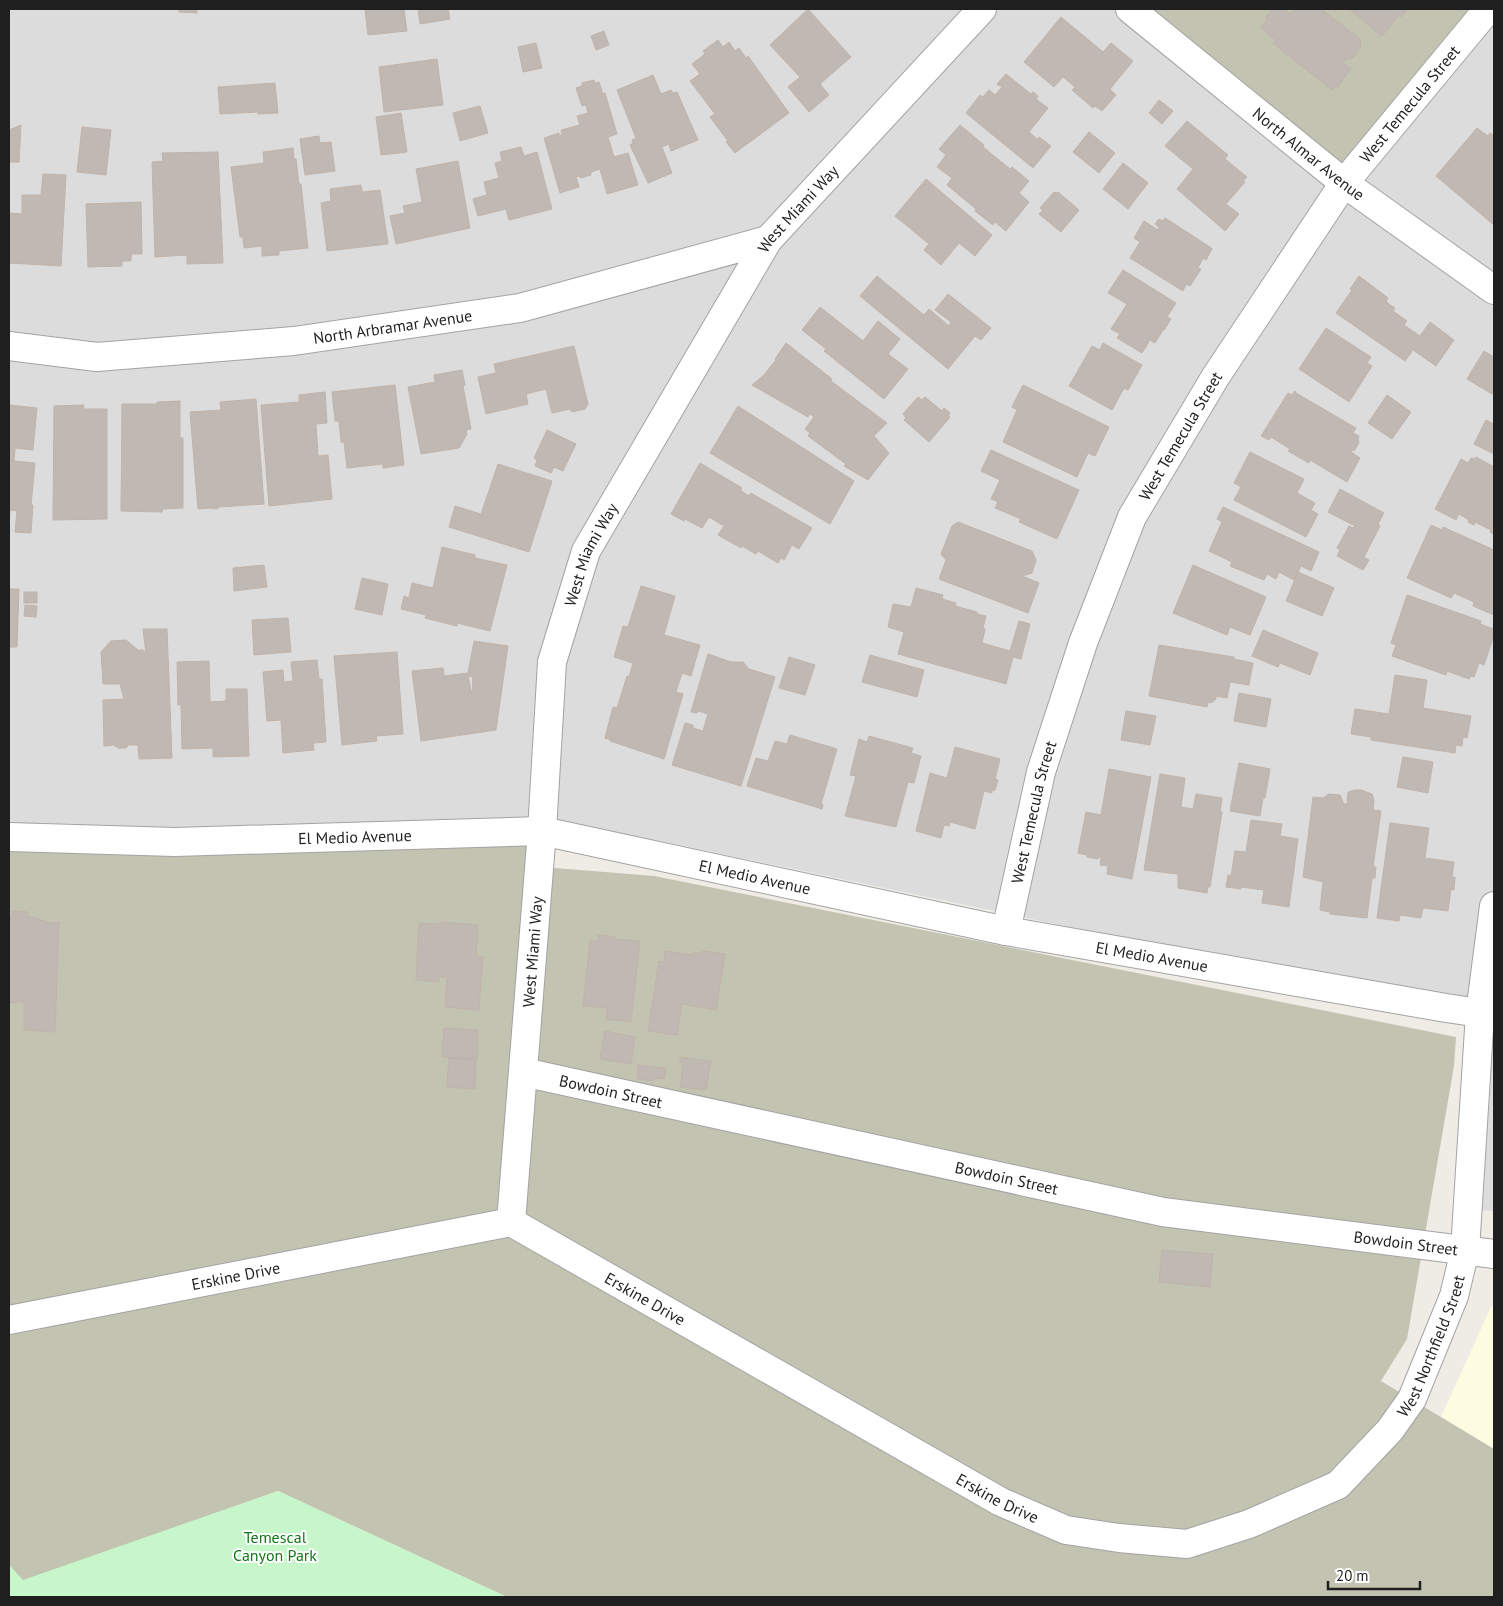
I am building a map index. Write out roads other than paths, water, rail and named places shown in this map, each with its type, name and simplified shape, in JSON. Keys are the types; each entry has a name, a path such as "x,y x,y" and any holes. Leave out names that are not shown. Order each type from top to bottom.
{"street":[{"name":"West Miami Way","path":"512,1222 542,831 552,662 586,551 768,240 982,9"},
{"name":"North Almar Avenue","path":"1130,9 1344,183 1494,290"},
{"name":"West Temecula Street","path":"1006,931 1041,772 1083,643 1132,517 1216,376 1344,183 1488,9"},
{"name":"North Arbramar Avenue","path":"9,346 97,357 294,341 520,308 768,240"},
{"name":"El Medio Avenue","path":"9,837 175,842 542,831 1006,931 1487,1014"},
{"name":"West Northfield Street","path":"1249,1524 1338,1485 1390,1430 1412,1399 1454,1296 1465,1250 1487,1014 1494,906"},
{"name":"Bowdoin Street","path":"523,1072 1163,1212 1494,1254"},
{"name":"Erskine Drive","path":"9,1320 512,1222 1002,1502 1066,1530 1119,1538 1187,1544 1249,1524"}],"park label":[{"name":"Temescal Canyon Park","path":"275,1546"}]}
